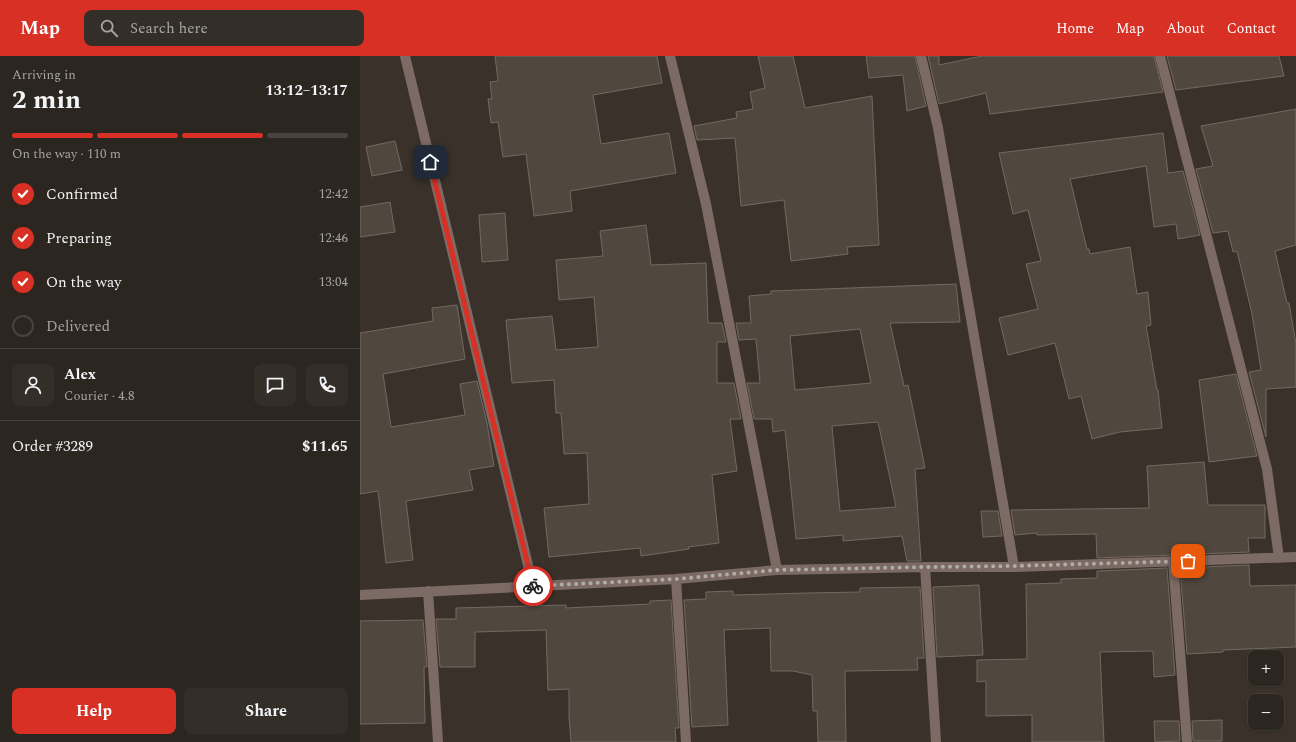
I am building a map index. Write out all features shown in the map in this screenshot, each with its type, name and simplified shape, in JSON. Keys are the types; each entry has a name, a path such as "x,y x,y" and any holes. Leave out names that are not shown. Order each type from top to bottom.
{"street":[{"path":"405,56 532,586"},
{"path":"670,56 706,204 777,570"},
{"path":"921,56 938,128 1014,566"},
{"path":"1160,56 1267,469 1279,558"},
{"path":"360,595 676,579 777,570 1014,566 1296,557"},
{"path":"1173,561 1187,742"},
{"path":"925,567 936,742"},
{"path":"676,579 686,742"},
{"path":"428,591 438,742"}],"building":[{"path":"495,56 657,56 662,83 593,95 601,144 669,133 676,173 570,191 572,211 534,216 526,154 503,157 498,122 491,123 488,99 492,99 490,82 498,81"},
{"path":"758,56 793,56 805,108 872,96 879,245 847,247 848,254 791,261 784,200 741,206 735,138 697,140 694,126 737,118 736,112 753,109 750,92 765,88"},
{"path":"866,56 915,56 926,106 907,111 903,75 869,78"},
{"path":"928,56 939,56 939,65 982,56 1154,56 1163,92 990,114 986,93 939,104"},
{"path":"1167,56 1279,56 1284,76 1176,90"},
{"path":"1296,109 1296,245 1275,251 1287,303 1289,303 1296,344 1296,387 1266,389 1266,437 1249,372 1261,370 1252,314 1237,251 1233,252 1228,231 1213,233 1196,169 1213,166 1201,126"},
{"path":"1163,133 1168,173 1183,171 1200,235 1178,239 1176,224 1154,227 1146,166 1070,179 1087,249 1089,249 1090,254 1130,247 1137,294 1148,292 1151,325 1146,326 1158,390 1162,428 1120,432 1092,439 1081,396 1069,399 1055,343 1008,355 999,318 1038,309 1026,264 1041,261 1028,210 1013,214 999,153"},
{"path":"395,141 402,170 372,176 366,147"},
{"path":"390,202 395,232 360,237 360,207"},
{"path":"505,213 508,260 482,262 479,215"},
{"path":"646,225 651,265 706,263 708,323 722,323 726,342 717,342 717,383 734,383 741,419 730,419 737,471 712,475 719,543 641,556 640,548 549,557 544,508 589,504 587,453 564,454 561,413 556,413 554,380 512,383 506,320 552,316 556,350 598,347 594,297 559,300 556,260 603,256 600,231"},
{"path":"956,284 960,322 890,323 904,386 908,385 925,468 915,469 921,561 907,561 902,536 843,541 843,535 796,539 785,430 773,432 772,419 754,419 747,383 760,383 756,339 739,340 736,323 751,323 749,296 771,294 771,291","holes":["860,329 871,383 795,390 790,336","878,422 896,507 840,511 832,426"]},
{"path":"457,305 465,359 383,374 391,427 465,415 460,384 477,381 487,423 494,466 469,470 473,490 406,501 413,560 386,563 378,491 360,494 360,333 433,321 432,308"},
{"path":"1236,374 1257,456 1209,462 1199,380"},
{"path":"1204,462 1208,505 1265,505 1265,538 1248,538 1249,552 1097,558 1096,534 1037,535 1037,533 1015,535 1011,510 1149,508 1147,466"},
{"path":"981,511 998,511 1002,536 983,537"},
{"path":"1249,565 1250,586 1296,585 1296,647 1223,650 1223,652 1187,654 1180,568"},
{"path":"1167,568 1175,675 1154,677 1153,651 1100,652 1104,742 1032,742 1032,715 986,716 986,681 977,682 977,660 1027,659 1026,584 1061,583 1061,579 1097,578 1097,571"},
{"path":"979,585 983,655 937,657 933,587"},
{"path":"920,587 924,658 917,658 918,670 845,671 846,742 818,742 817,711 813,711 812,675 793,671 771,671 770,628 724,630 728,725 692,727 684,600 706,599 706,592 733,591 733,595 860,592 860,588"},
{"path":"671,600 679,728 675,728 676,742 571,742 569,689 548,690 546,630 475,632 475,667 440,667 436,619 456,619 456,608 566,605 566,608 650,604 650,601"},
{"path":"423,620 427,667 424,667 425,723 360,724 360,621"},
{"path":"1222,720 1222,741 1193,741 1192,721"},
{"path":"1154,721 1179,721 1180,741 1155,742"}],"way so far":[{"path":"533,586 676,579 777,570 1188,561"}],"route":[{"path":"430,162 533,586"}]}
